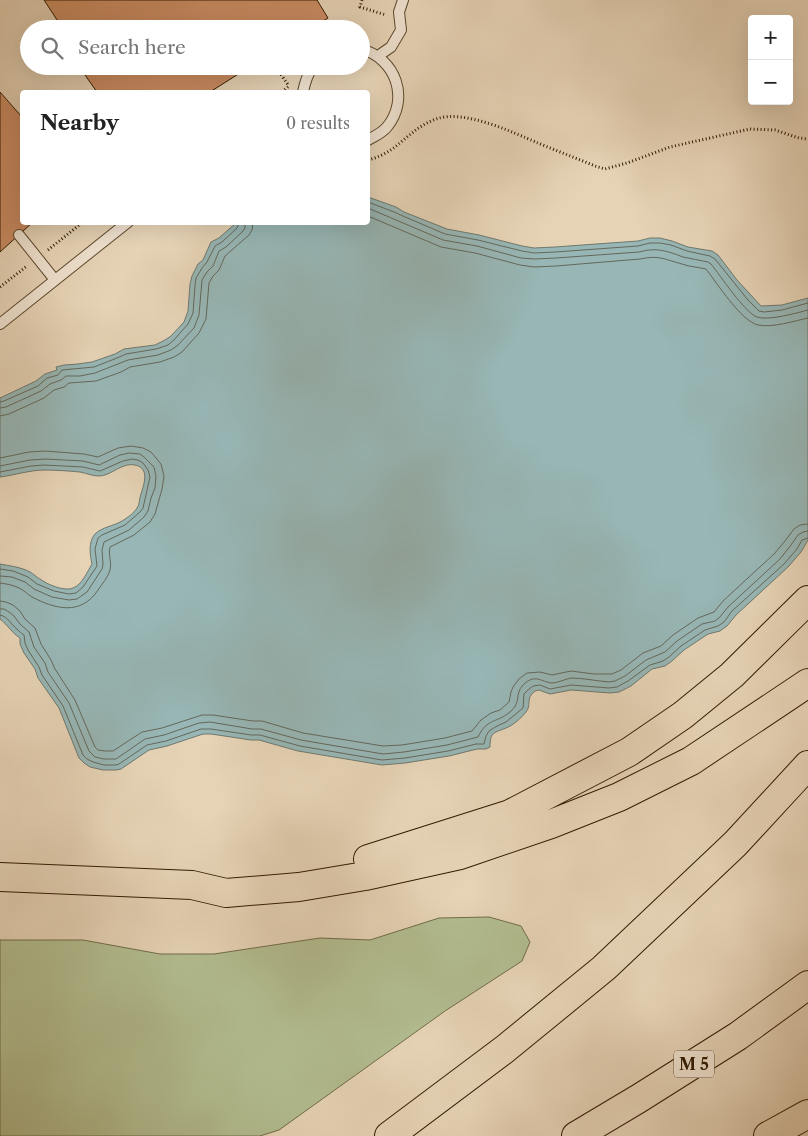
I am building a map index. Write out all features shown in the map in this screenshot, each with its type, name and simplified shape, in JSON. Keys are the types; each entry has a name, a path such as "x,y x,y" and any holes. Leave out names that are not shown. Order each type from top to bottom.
{"highway":[{"path":"192,885 230,876 298,870 372,858 510,814 629,752 683,715 732,675 808,600"},
{"path":"0,877 192,885 226,893 299,887 460,856 551,824 619,797 691,761 808,683"},
{"path":"389,1136 505,1049 604,968 735,844 808,765"},
{"name":"M 5","path":"576,1136 738,1036 808,985"},
{"path":"768,1136 808,1114"}],"lane":[{"path":"378,56 390,47 401,30 399,12 403,0"},
{"path":"370,52 387,64 397,85 398,96 393,118 386,128 370,139"},
{"path":"303,90 308,75"},
{"path":"0,324 124,225"},
{"path":"19,236 55,280"}],"path":[{"path":"362,0 360,7 390,16"},
{"path":"281,75 289,86"},
{"path":"370,159 383,155 417,128 437,118 447,117 474,119 493,125 605,169 670,147 750,129 775,130 808,139"},
{"path":"47,251 79,225"},
{"path":"0,287 29,264"}],"green space":[{"path":"489,917 521,926 530,942 522,961 445,1011 279,1130 260,1136 0,1136 0,940 83,940 160,954 214,954 320,938 370,940 439,918"}],"water":[{"path":"370,198 447,229 534,248 660,238 688,247 712,251 718,255 737,280 761,306 782,305 808,298 808,540 801,552 788,567 720,631 708,634 665,666 652,669 631,686 619,692 571,690 550,694 539,690 535,691 530,696 529,707 526,712 512,725 493,734 490,747 486,749 477,749 449,756 405,763 382,765 298,751 259,740 203,734 149,750 121,769 103,770 90,767 79,758 59,708 38,678 35,669 24,653 20,644 20,638 0,619 0,564 27,570 56,587 70,589 76,586 84,578 92,564 90,545 93,537 101,530 119,523 132,514 138,507 145,477 143,469 140,467 126,465 108,474 99,476 80,472 45,470 0,477 0,398 36,381 45,374 57,370 56,367 92,362 124,349 155,345 171,336 184,322 188,311 192,276 198,264 203,260 211,242 219,238 234,225 370,225"}],"building":[{"path":"44,0 317,0 328,18 325,20 57,20"},
{"path":"85,75 237,75 213,90 96,90"},
{"path":"0,92 20,115 20,225 30,225 0,252"}]}
